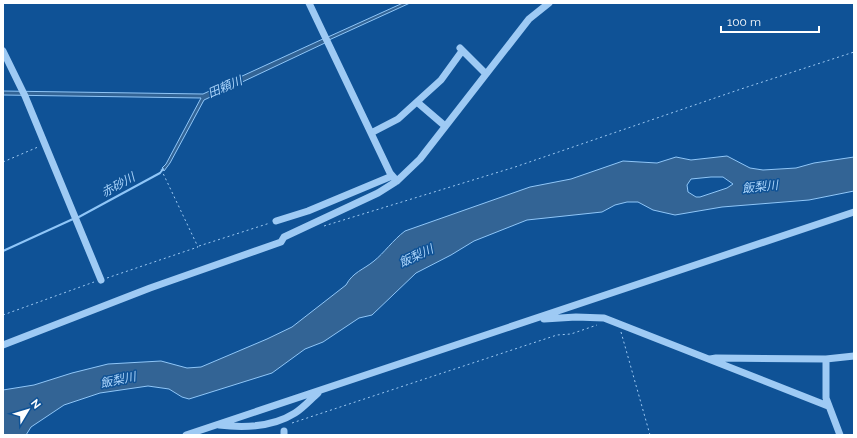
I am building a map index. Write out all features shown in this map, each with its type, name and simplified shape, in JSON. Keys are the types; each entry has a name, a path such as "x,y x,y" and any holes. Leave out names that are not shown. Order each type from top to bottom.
{"street":[{"path":"309,3 394,179"},
{"path":"3,345 150,288 281,242 284,237 378,193 420,160 529,19 549,3"},
{"path":"371,132 398,119 444,78 461,49 486,74"},
{"path":"3,51 24,94 101,280"},
{"path":"417,102 445,126"},
{"path":"276,221 394,179"},
{"path":"186,435 854,212"},
{"path":"534,319 576,317 604,318 828,406"},
{"path":"710,359 826,360 854,356"},
{"path":"826,360 828,406 840,435"},
{"path":"216,425 284,426 295,413 320,391"}],"path":[{"path":"319,228 515,167 740,89 854,52"},
{"path":"3,162 44,145"},
{"path":"161,169 198,247"},
{"path":"3,316 101,280 276,221"},
{"path":"621,324 620,328 650,435"},
{"path":"284,426 557,335 571,334 597,325"}],"water":[{"path":"403,3 410,3 329,40 328,37"},
{"name":"田頼川","path":"325,38 327,42 204,100 170,163 164,171 162,168 166,164 201,98 3,95 3,91 203,94"},
{"name":"飯梨川","path":"727,156 750,168 763,170 796,168 814,163 854,157 854,191 809,200 722,207 675,215 653,210 638,202 627,202 615,205 602,212 527,220 474,241 416,273 372,315 359,318 323,342 305,349 272,373 189,399 182,397 169,389 148,386 100,393 64,405 31,427 26,435 3,435 3,390 34,385 108,364 161,361 187,368 201,367 292,327 346,285 352,277 374,261 396,238 405,231 530,187 571,179 623,161 657,163 676,157 691,160","holes":["723,177 733,184 727,188 700,197 696,197 688,192 687,185 691,179"]}],"waterway":[{"name":"赤砂川","path":"77,218 160,173 163,169"},
{"name":"赤砂川","path":"3,251 73,219"}]}
